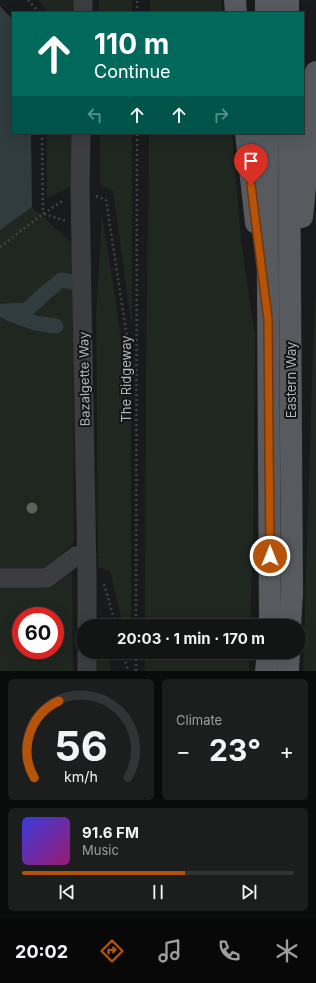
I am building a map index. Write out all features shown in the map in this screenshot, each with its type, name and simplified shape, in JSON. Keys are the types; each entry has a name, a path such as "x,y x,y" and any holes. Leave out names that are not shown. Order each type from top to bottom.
{"main road":[{"path":"235,0 236,12"},
{"path":"266,0 266,12"},
{"path":"288,0 288,12"},
{"path":"290,317 316,72"},
{"path":"246,134 252,198 268,319"},
{"name":"Eastern Way","path":"267,134 270,619"},
{"name":"Eastern Way","path":"289,134 292,593 290,619"},
{"path":"266,671 267,659"},
{"path":"288,671 289,659"}],"street":[{"path":"83,12 84,0"},
{"name":"Bazalgette Way","path":"81,134 80,189 87,619"},
{"path":"0,578 48,578 76,556 87,555"},
{"path":"86,671 87,659"}],"path":[{"path":"28,0 39,12"},
{"path":"137,0 137,12"},
{"path":"42,134 44,214"},
{"name":"The Ridgeway","path":"136,619 137,134"},
{"path":"0,247 80,189"},
{"path":"108,208 130,357 136,376"},
{"path":"44,214 81,225"},
{"path":"103,581 114,619"},
{"path":"124,659 128,671"},
{"path":"136,659 136,671"}],"shaded area":[{"path":"38,0 73,0 73,12 45,12 45,8"},
{"path":"99,0 132,0 132,12 99,12"},
{"path":"150,0 221,0 222,12 150,12"},
{"path":"0,6 12,19 12,134 31,134 32,207 0,230"},
{"path":"47,134 73,134 74,185 47,198"},
{"path":"100,134 132,134 132,330 113,191 100,185"},
{"path":"149,134 232,134 241,240 255,336 253,545 250,619 145,619"},
{"path":"32,207 73,244 74,542 31,586 51,587 72,572 73,671 0,671 0,229"},
{"path":"102,214 126,375 131,385 131,619 121,619 110,571 98,567 96,314"},
{"path":"316,291 316,671 303,671 303,659 306,659 306,619 305,619"},
{"path":"97,659 108,659 111,671 97,671"},
{"path":"145,659 249,659 249,671 145,671"}],"waterway":[{"path":"4,311 27,310 61,280 73,282"},
{"path":"10,314 35,323 56,326"}],"route":[{"path":"251,185 268,319 270,556"}]}
